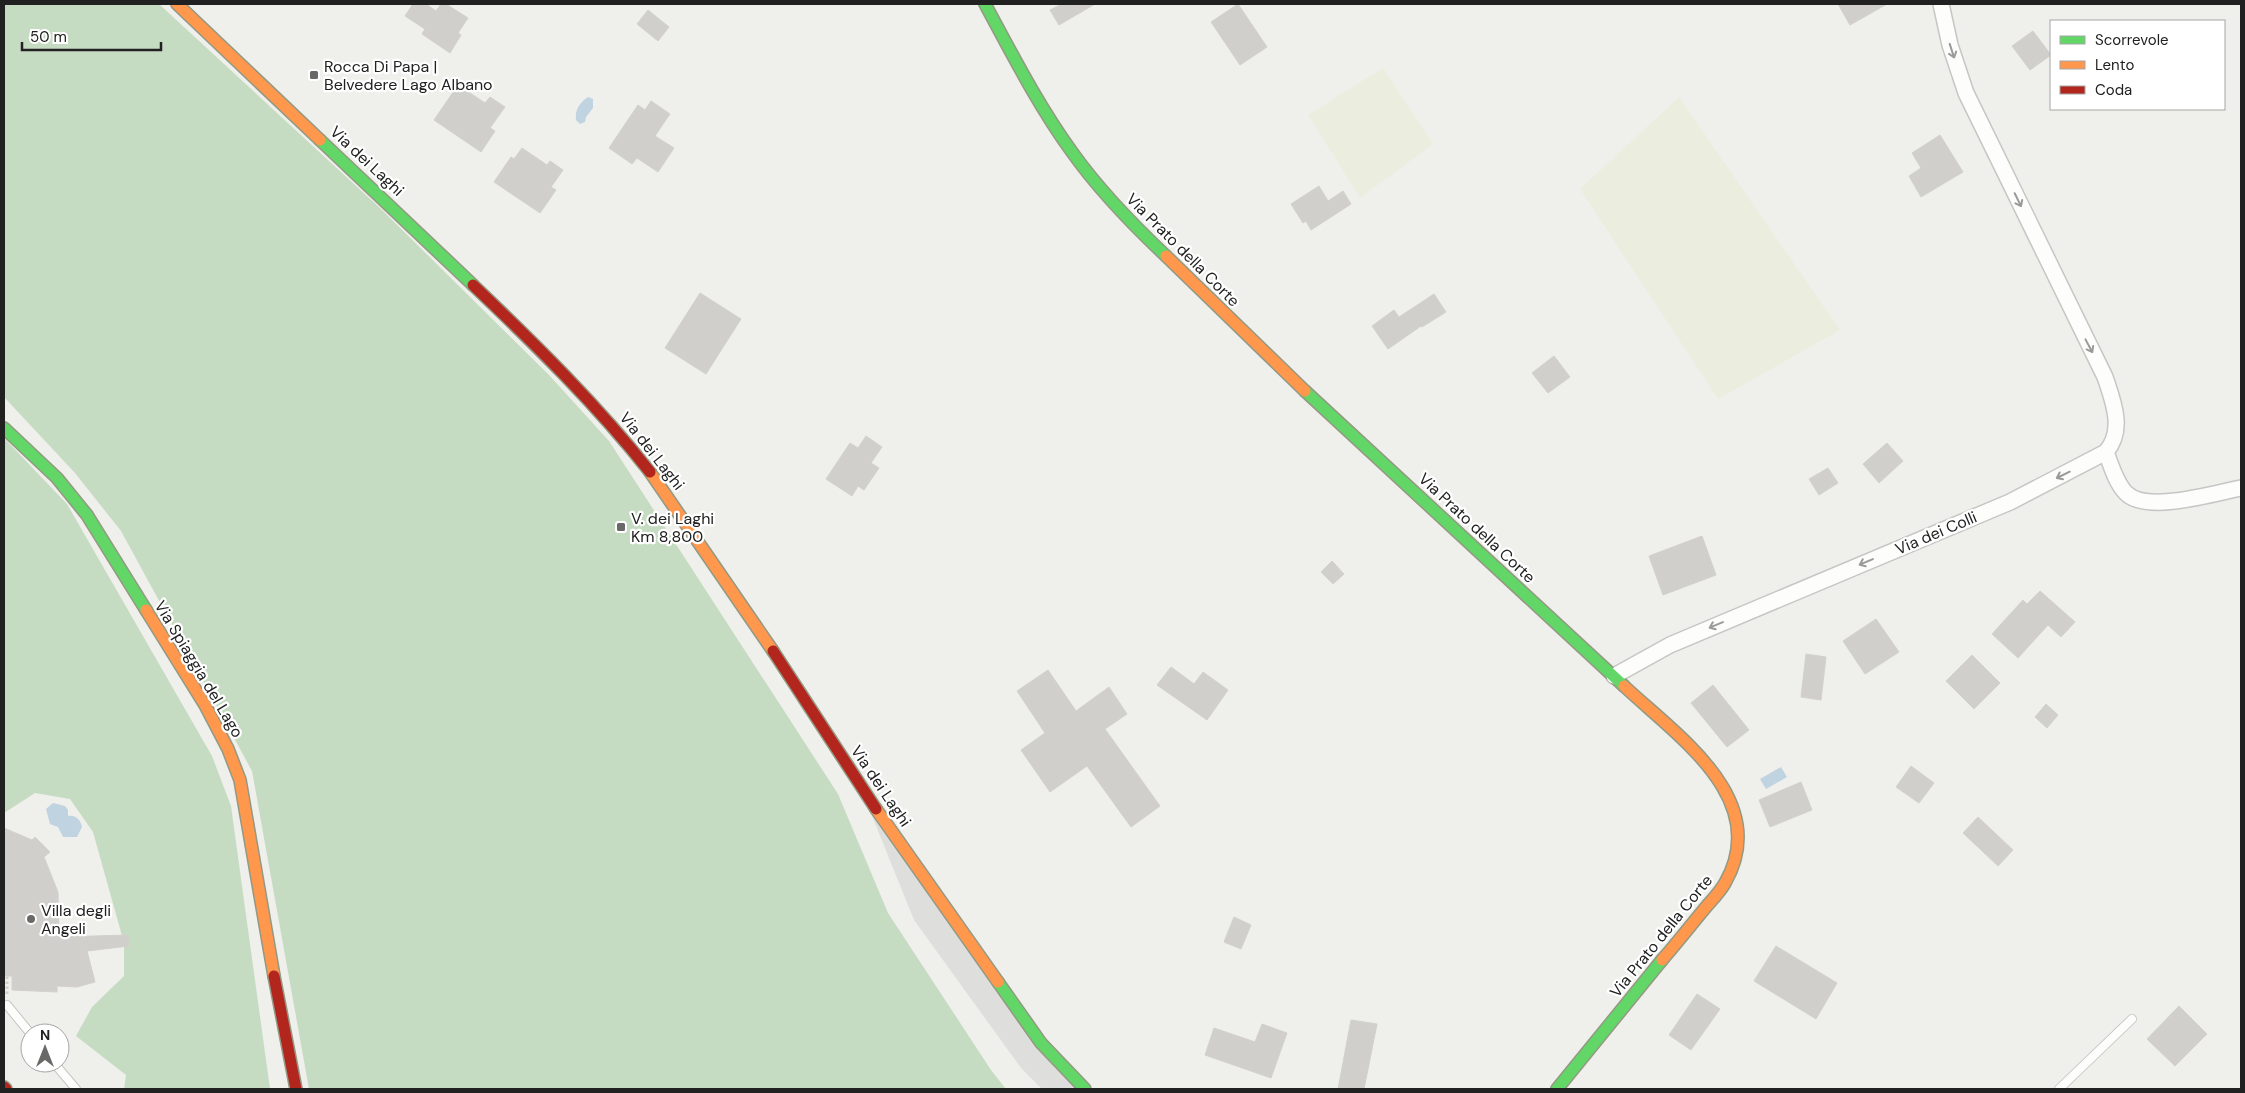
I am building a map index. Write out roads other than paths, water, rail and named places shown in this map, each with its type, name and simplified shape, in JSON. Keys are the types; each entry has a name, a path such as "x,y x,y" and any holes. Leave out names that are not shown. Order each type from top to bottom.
{"street":[{"name":"Via dei Laghi","path":"177,4 487,298 579,390 628,444 656,480 807,701 872,803 1018,1012 1050,1054 1085,1089"},
{"name":"Via Prato della Corte","path":"985,4 1050,118 1086,171 1116,206 1274,364 1614,676 1711,769 1724,787 1735,815 1737,836 1736,852 1729,875 1717,894 1557,1089"},
{"path":"1941,4 1950,45 1966,93 2105,377 2116,415 2114,439 2106,452 2120,485 2134,499 2160,502 2241,488"},
{"name":"Via Spiaggia del Lago","path":"4,428 57,478 83,510 205,705 233,760 246,805 265,926 296,1089"},
{"name":"Via dei Colli","path":"1614,676 1670,644 2010,502 2106,452"}],"lane":[{"path":"7,1005 22,1023"},
{"path":"2059,1089 2132,1019"},
{"path":"62,1073 76,1089"}],"water":[{"path":"588,97 593,99 593,108 586,117 585,122 580,124 576,120 577,110 580,104"},
{"path":"1781,767 1787,777 1766,789 1760,779"},
{"path":"53,803 65,806 68,810 68,816 73,816 79,820 82,827 77,837 63,837 58,827 50,824 46,809"}],"place":[{"name":"Rocca Di Papa | Belvedere Lago Albano","path":"314,75"},
{"name":"V. dei Laghi Km 8,800","path":"621,527"},
{"name":"Villa degli Angeli","path":"31,919"}]}
